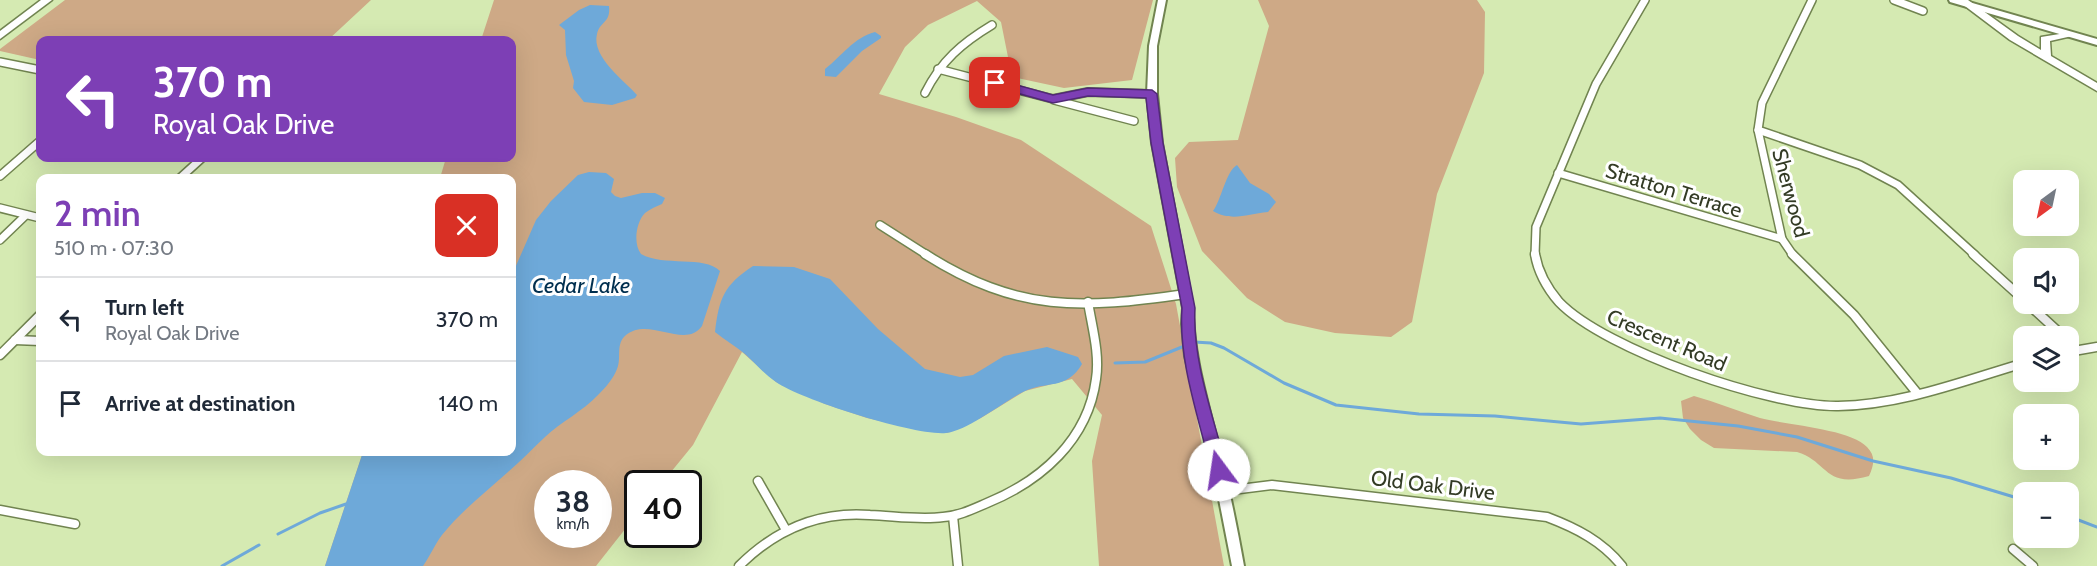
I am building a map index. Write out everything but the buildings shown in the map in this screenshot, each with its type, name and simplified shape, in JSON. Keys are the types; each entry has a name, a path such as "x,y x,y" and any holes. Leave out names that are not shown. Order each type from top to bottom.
{"main road":[{"path":"0,36 47,0"},
{"path":"1964,2 2097,88"},
{"path":"2046,57 2045,39 2069,34"}],"street":[{"path":"1162,0 1153,46 1152,94 1157,143 1186,294 1187,327 1194,366 1224,491 1238,566"},
{"name":"Crescent Road","path":"1645,0 1596,84 1536,227 1534,241 1538,263 1547,283 1562,302 1580,319 1602,334 1632,348 1744,390 1781,400 1817,405 1852,406 1917,393 2013,366"},
{"name":"Sherwood","path":"1812,0 1762,103 1758,119 1758,130 1782,239 1794,257 1854,315 1917,393"},
{"path":"1894,0 1923,11"},
{"path":"1953,0 2097,42"},
{"path":"925,93 948,55 960,43 992,25"},
{"path":"0,62 36,69"},
{"path":"938,69 1134,121"},
{"path":"1053,99 1088,92 1152,94"},
{"path":"1758,130 1860,165 1898,185 2013,290"},
{"path":"0,176 36,144"},
{"path":"184,174 198,162"},
{"name":"Stratton Terrace","path":"1558,173 1782,239"},
{"path":"0,208 36,217"},
{"path":"0,240 26,215"},
{"path":"880,225 969,279 994,291 1044,302 1088,302 1186,294"},
{"path":"739,566 758,548 786,530 803,523 838,514 953,516 991,502 1028,482 1056,459 1078,431 1090,404 1096,376 1088,302"},
{"path":"2039,314 2051,326"},
{"path":"0,355 36,319"},
{"path":"15,340 36,341"},
{"path":"2079,350 2097,347"},
{"path":"758,481 786,530"},
{"name":"Old Oak Drive","path":"1224,491 1272,485 1547,517 1571,525 1596,540 1622,566"},
{"path":"0,510 75,524"},
{"path":"953,516 958,566"},
{"path":"2013,549 2033,566"}],"shaded area":[{"path":"65,0 371,0 332,36 36,36 36,59 0,51"},
{"path":"494,0 1153,0 1132,80 1064,88 1012,77 1001,22 977,1 928,25 905,47 879,94 956,117 1021,140 1151,226 1176,304 1224,566 1099,566 1092,461 1102,415 1072,379 1025,391 981,418 947,433 925,431 867,418 825,404 776,382 742,352 693,445 673,470 624,470 624,530 612,546 612,470 534,470 534,548 610,548 596,566 325,566 362,456 516,456 516,174 441,174 445,162 516,162 516,36 482,36"},
{"path":"1258,0 1477,0 1485,12 1484,73 1437,194 1412,322 1391,337 1335,333 1285,322 1247,298 1202,251 1177,187 1175,158 1189,142 1238,140 1269,26"},
{"path":"1694,396 1760,418 1833,432 1859,441 1870,450 1873,457 1869,476 1843,479 1797,452 1714,448 1701,440 1683,418 1681,401"}],"water":[{"path":"590,5 609,6 607,19 597,34 599,51 604,60 637,95 635,98 612,105 584,102 573,88 574,81 566,55 565,30 559,25"},
{"path":"875,32 881,38 862,51 836,77 825,76 825,69 848,48 860,38"},
{"path":"1237,165 1250,183 1269,194 1276,202 1268,212 1233,217 1213,211 1230,173"},
{"name":"Cedar Lake","path":"589,172 606,173 614,179 611,192 621,198 642,193 655,193 665,198 662,204 645,213 639,222 637,245 641,254 650,258 704,263 720,271 702,326 686,335 645,329 635,330 626,335 621,343 617,369 604,389 586,406 545,437 465,510 442,535 423,566 325,566 362,456 516,456 516,266 536,220 551,201 578,175"},
{"path":"753,266 794,267 830,279 878,329 925,369 960,377 973,375 1004,356 1047,347 1078,357 1082,364 1063,382 1023,392 955,431 931,432 885,423 833,407 789,389 776,382 745,354 715,332 721,301 729,286"}],"waterway":[{"path":"1194,342 1211,343 1224,348 1284,383 1336,405 1419,414 1495,416 1581,424 1660,418 1738,426 1797,437 1873,461 1951,478 2013,497"},
{"path":"1115,363 1145,362 1182,347"},
{"path":"278,534 320,513 346,504"},
{"path":"2079,520 2097,527"},
{"path":"222,566 259,545"}],"route":[{"path":"995,83 1053,99 1075,93 1104,91 1152,94 1157,143 1188,308 1187,327 1219,470"}]}
